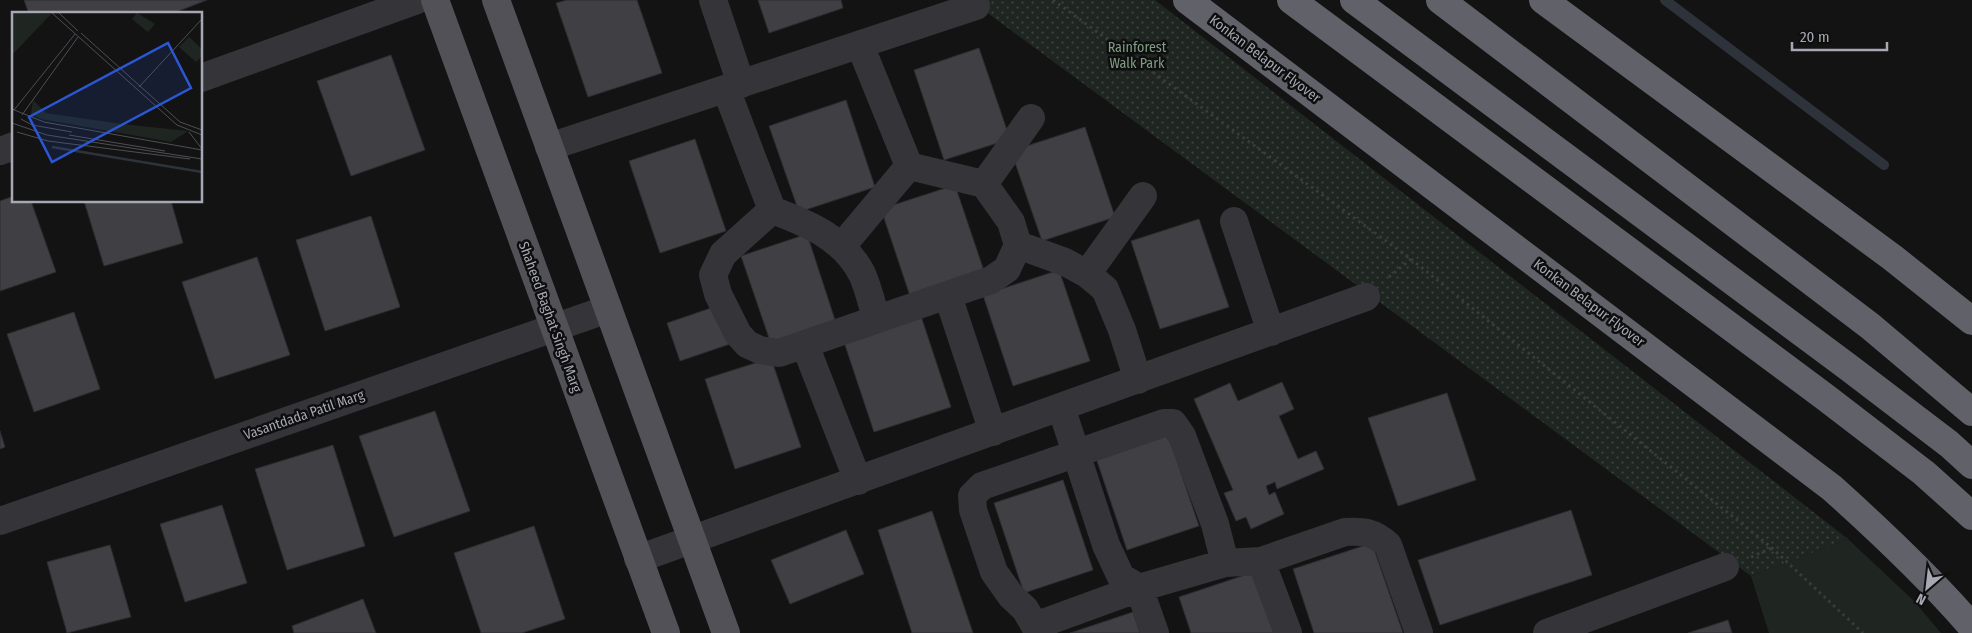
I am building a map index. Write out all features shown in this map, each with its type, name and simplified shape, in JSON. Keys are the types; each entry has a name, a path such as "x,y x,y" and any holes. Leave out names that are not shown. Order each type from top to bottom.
{"highway":[{"name":"Konkan Belapur Flyover","path":"1187,0 1832,488 1942,592 1972,627"},
{"path":"1291,0 1833,403 1924,473 1972,516"},
{"path":"1354,0 1848,367 1949,444 1972,465"},
{"path":"1440,0 1870,326 1972,412"},
{"path":"1543,0 1893,258 1972,321"}],"main road":[{"name":"Shaheed Baghat Singh Marg","path":"435,0 666,633"},
{"path":"496,0 726,633"}],"street":[{"path":"202,78 417,0"},
{"path":"713,0 734,87 772,210"},
{"path":"549,147 976,6"},
{"path":"860,45 909,166"},
{"path":"984,184 1031,118"},
{"path":"0,151 12,147"},
{"path":"772,210 723,254 713,275 718,294 738,334 747,344 760,350 779,353 876,318 948,296 991,280 1007,269 1018,244 1011,222 984,184 909,166"},
{"path":"842,246 909,166"},
{"path":"1087,274 1143,196"},
{"path":"772,210 809,224 842,246 862,274 876,318"},
{"path":"1234,221 1271,332"},
{"path":"1018,244 1065,262 1087,274 1105,289 1122,330 1138,380"},
{"path":"948,296 993,432"},
{"path":"638,559 1366,297"},
{"name":"Vasantdada Patil Marg","path":"0,521 608,309"},
{"path":"805,345 858,480"},
{"path":"1061,407 1110,553 1121,577 1139,588 1155,633"},
{"path":"1226,563 1215,524 1182,436 1173,423 1164,423 982,486 972,496 973,510 994,572 1011,596 1025,609 1037,630 1139,588 1226,563 1261,561 1345,532 1358,531 1376,535 1388,545 1419,633"},
{"path":"1261,561 1288,633"},
{"path":"1547,633 1725,567"}],"path":[{"path":"1053,0 1411,259 1772,548 1863,633"}],"green space":[{"name":"Rainforest Walk Park","path":"970,0 1155,0 1848,539 1751,576"},
{"path":"1848,539 1914,601 1941,633 1769,633 1751,576"}],"building":[{"path":"24,0 207,0 176,12 28,12"},
{"path":"567,0 637,0 662,73 588,97 556,3"},
{"path":"758,0 841,0 843,8 769,33"},
{"path":"979,48 1010,139 944,160 914,70"},
{"path":"391,55 425,150 351,176 317,81"},
{"path":"846,100 875,187 799,212 769,126"},
{"path":"1085,127 1115,217 1042,241 1011,151"},
{"path":"695,139 726,231 660,253 629,161"},
{"path":"955,185 985,274 911,299 881,209"},
{"path":"12,197 12,202 31,202 56,272 0,291 0,201"},
{"path":"84,202 171,202 183,243 104,266"},
{"path":"371,216 400,307 325,331 296,240"},
{"path":"1199,219 1229,307 1160,329 1131,241"},
{"path":"807,234 836,323 771,344 741,256"},
{"path":"257,257 290,355 215,379 182,282"},
{"path":"1059,270 1090,361 1013,386 983,295"},
{"path":"717,306 730,344 680,361 667,323"},
{"path":"74,312 100,389 34,412 7,334"},
{"path":"921,316 951,407 874,432 844,342"},
{"path":"771,358 801,447 735,469 705,379"},
{"path":"1282,382 1294,409 1279,416 1298,459 1316,451 1324,469 1277,489 1275,482 1266,486 1269,495 1275,492 1284,514 1251,529 1246,517 1236,521 1224,493 1233,490 1194,399 1230,383 1238,401"},
{"path":"1447,393 1476,480 1398,506 1368,418"},
{"path":"435,411 470,511 394,537 359,436"},
{"path":"0,431 5,447 0,449"},
{"path":"1168,434 1199,526 1127,550 1096,458"},
{"path":"333,445 365,546 287,570 255,469"},
{"path":"1063,480 1093,570 1024,593 994,503"},
{"path":"222,505 247,583 185,602 160,524"},
{"path":"1571,510 1592,575 1440,625 1418,560"},
{"path":"932,511 973,633 912,633 878,530"},
{"path":"534,526 565,619 522,633 481,633 454,553"},
{"path":"846,530 864,574 790,604 771,560"},
{"path":"1372,543 1403,633 1314,633 1293,569"},
{"path":"110,545 131,617 67,633 47,562"},
{"path":"1254,572 1275,633 1191,633 1179,597"},
{"path":"363,599 376,633 294,633 292,626"},
{"path":"1133,612 1140,633 1070,633"},
{"path":"1728,620 1732,633 1688,633"}],"waterway":[{"path":"1665,0 1884,165"}]}
